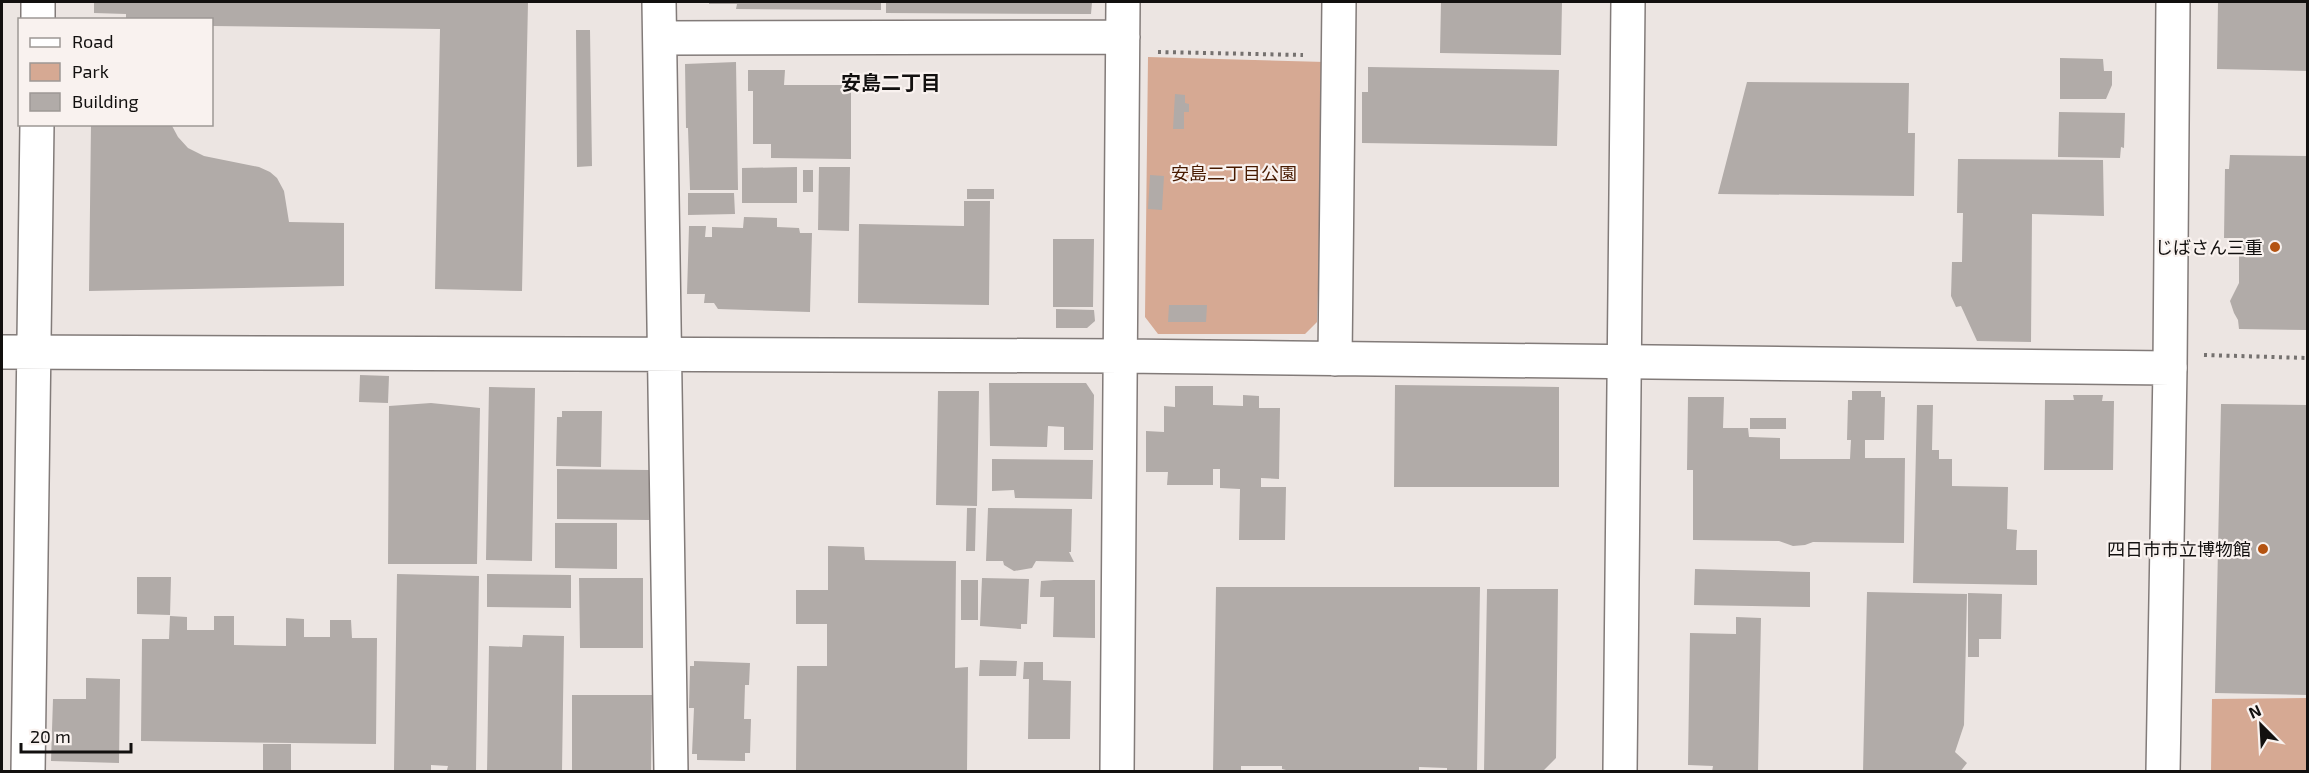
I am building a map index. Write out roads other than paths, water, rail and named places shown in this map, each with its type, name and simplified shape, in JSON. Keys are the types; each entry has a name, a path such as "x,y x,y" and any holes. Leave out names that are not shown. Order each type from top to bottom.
{"street":[{"path":"38,2 38,18"},
{"path":"659,2 671,771"},
{"path":"1117,771 1123,2"},
{"path":"1335,358 1339,2"},
{"path":"1620,771 1628,2"},
{"path":"2163,771 2173,2"},
{"path":"660,38 1123,45"},
{"path":"28,771 37,126"},
{"path":"2,352 1122,356 2170,368"}],"place":[{"name":"じばさん三重","path":"2275,247"},
{"name":"四日市市立博物館","path":"2263,549"}],"district":[{"name":"安島二丁目","path":"891,82"}],"park label":[{"name":"安島二丁目公園","path":"1234,173"}]}
